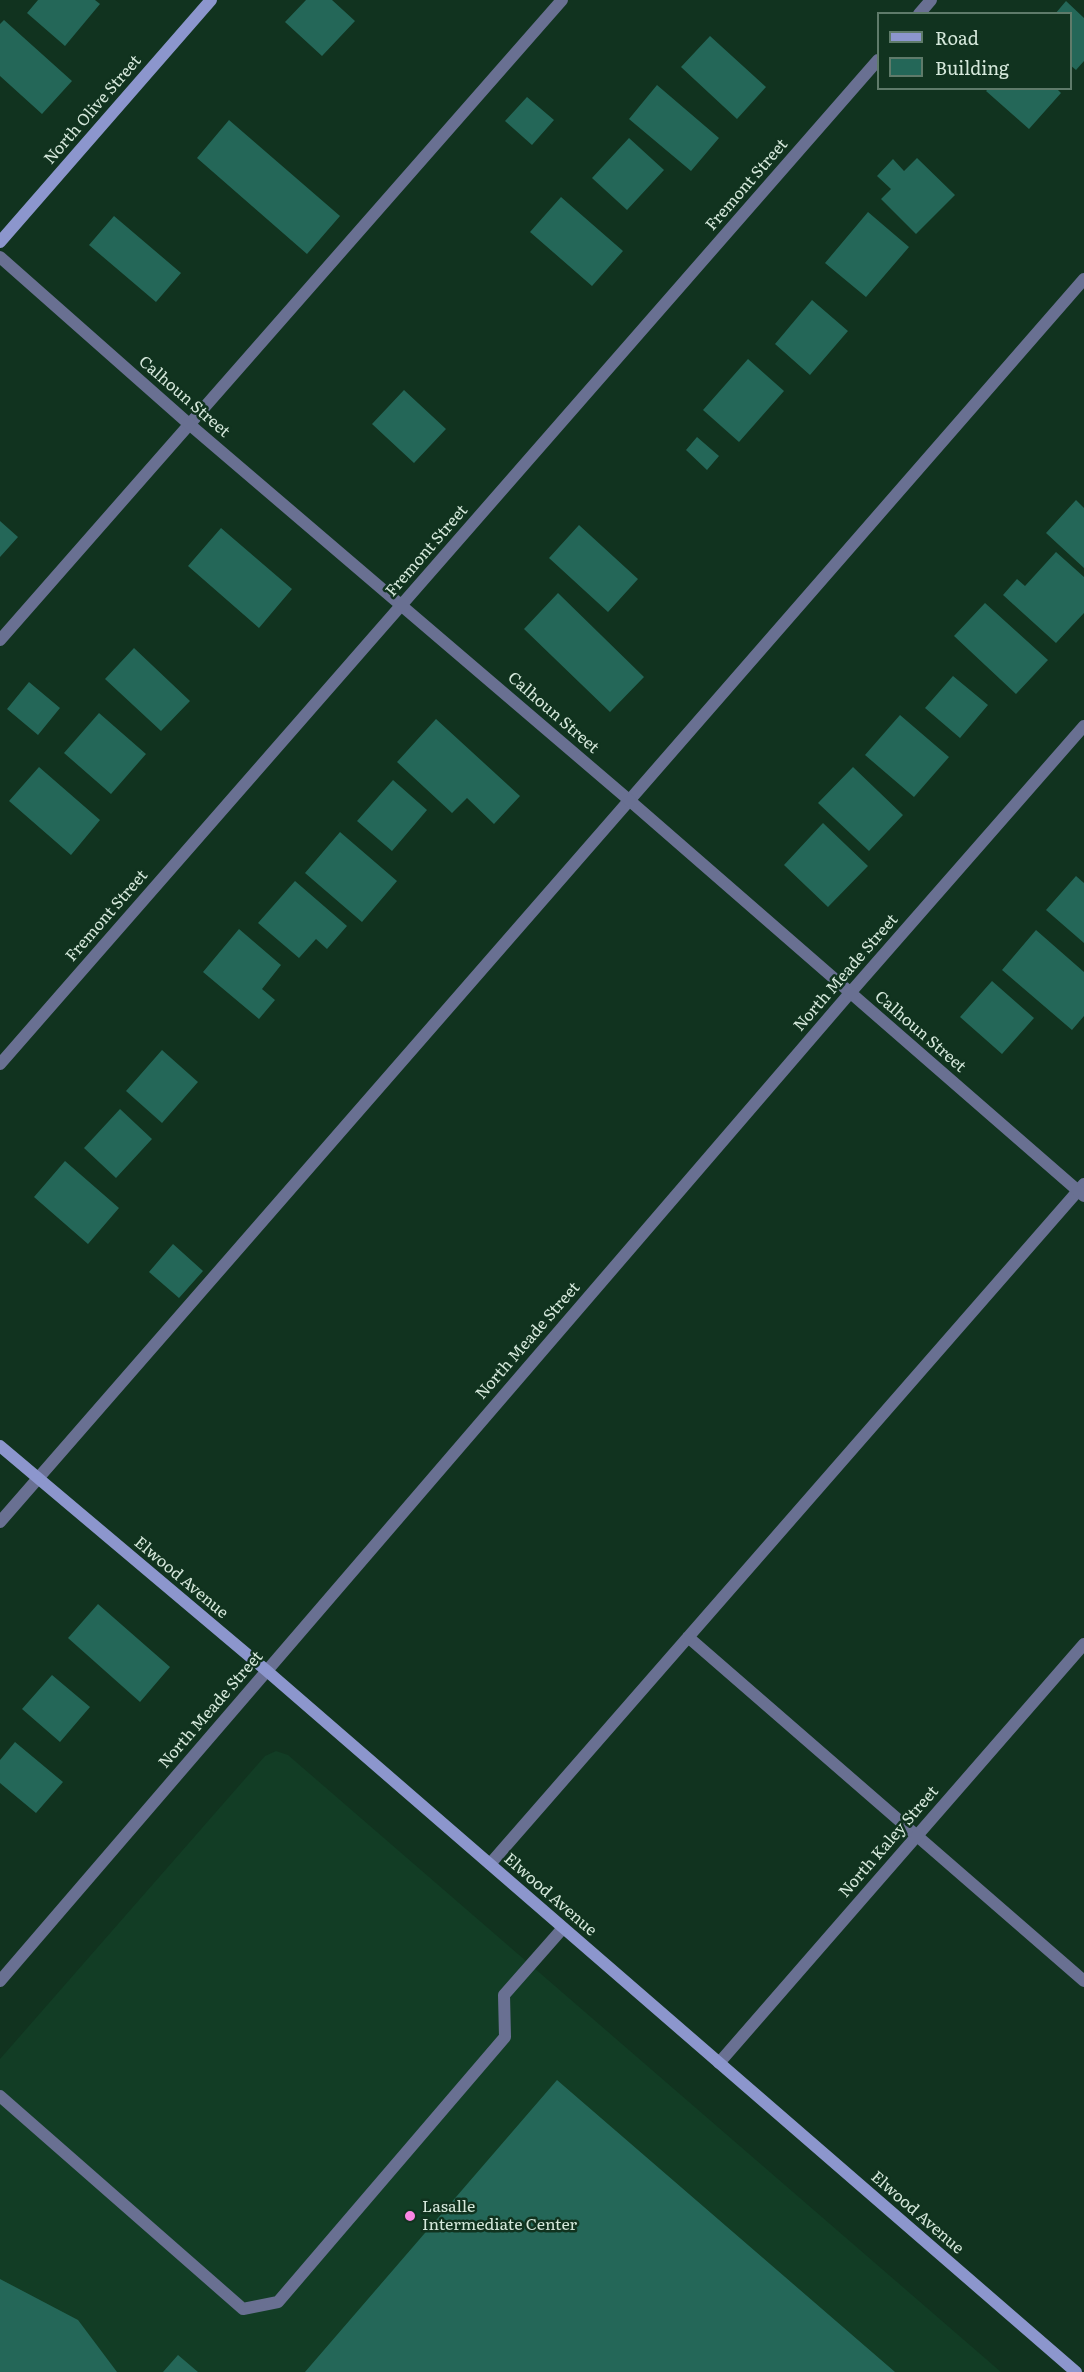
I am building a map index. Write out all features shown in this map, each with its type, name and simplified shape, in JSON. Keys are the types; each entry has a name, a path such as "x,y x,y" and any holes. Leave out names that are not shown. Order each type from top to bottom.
{"street":[{"name":"North Olive Street","path":"0,242 211,0"},
{"path":"0,640 562,0"},
{"path":"921,12 931,0"},
{"name":"Fremont Street","path":"0,1064 877,62"},
{"name":"Calhoun Street","path":"0,256 189,423 1082,1190"},
{"path":"0,1522 1084,279"},
{"name":"North Meade Street","path":"0,1981 850,993 1084,726"},
{"path":"490,1864 1082,1190"},
{"name":"Elwood Avenue","path":"0,1446 267,1671 1076,2372"},
{"path":"688,1637 1084,1981"},
{"name":"North Kaley Street","path":"719,2063 1084,1644"},
{"path":"0,2096 243,2309 278,2302 505,2037 504,1995 563,1928"}],"shaded area":[{"name":"Lasalle Intermediate Center","path":"276,1751 288,1755 1001,2372 0,2372 0,2059 265,1756"}],"building":[{"path":"38,0 95,0 100,4 65,46 27,13"},
{"path":"306,0 332,0 355,21 322,56 285,22"},
{"path":"1066,1 1084,18 1084,61 1076,70 1072,67 1072,12 1057,12"},
{"path":"4,20 72,81 42,114 0,76 0,24"},
{"path":"710,36 766,87 737,119 681,67"},
{"path":"657,85 719,138 691,171 629,119"},
{"path":"1058,90 1061,93 1029,129 986,91"},
{"path":"527,97 554,120 532,145 505,121"},
{"path":"229,120 340,216 307,254 197,158"},
{"path":"629,138 664,170 627,210 592,178"},
{"path":"917,158 955,195 916,234 881,199 891,189 877,176 893,159 904,171"},
{"path":"561,197 623,251 592,286 530,232"},
{"path":"868,212 909,247 866,297 825,263"},
{"path":"114,216 181,273 156,302 89,245"},
{"path":"812,300 848,331 810,375 775,344"},
{"path":"748,359 784,391 739,442 703,410"},
{"path":"404,390 446,429 414,463 372,424"},
{"path":"697,437 719,456 707,470 686,450"},
{"path":"1076,500 1084,508 1084,568 1046,533"},
{"path":"0,521 18,537 0,557"},
{"path":"579,525 638,579 608,612 549,558"},
{"path":"221,528 292,589 259,628 188,566"},
{"path":"1056,552 1084,577 1084,613 1056,643 1003,595 1017,579 1025,586"},
{"path":"558,593 644,677 610,712 524,629"},
{"path":"985,603 1048,660 1016,694 954,636"},
{"path":"134,648 190,701 161,731 105,679"},
{"path":"953,676 988,705 960,738 925,708"},
{"path":"29,682 60,708 38,735 7,709"},
{"path":"99,713 146,754 111,794 64,753"},
{"path":"900,715 949,757 914,797 865,755"},
{"path":"436,719 520,796 494,824 467,798 452,813 397,762"},
{"path":"39,767 100,820 71,855 9,801"},
{"path":"853,767 903,815 869,851 818,803"},
{"path":"393,780 427,810 392,851 357,821"},
{"path":"823,823 868,866 828,907 784,865"},
{"path":"340,832 397,881 362,922 305,873"},
{"path":"1076,876 1084,883 1084,943 1046,910"},
{"path":"295,881 347,926 327,949 316,939 299,958 258,923"},
{"path":"239,929 281,965 262,989 275,1000 259,1019 203,972"},
{"path":"1036,930 1084,972 1084,1016 1072,1030 1002,970"},
{"path":"992,981 1034,1018 1002,1054 960,1017"},
{"path":"162,1050 198,1082 162,1123 126,1091"},
{"path":"120,1109 152,1139 116,1178 84,1148"},
{"path":"65,1161 119,1208 88,1244 34,1197"},
{"path":"173,1244 203,1271 179,1298 149,1272"},
{"path":"98,1604 170,1667 140,1702 68,1638"},
{"path":"52,1675 90,1707 60,1742 22,1709"},
{"path":"15,1742 63,1782 36,1813 0,1783 0,1760"},
{"path":"557,2080 895,2372 305,2372"},
{"path":"0,2279 78,2320 117,2372 0,2372"},
{"path":"178,2355 198,2372 163,2372"}],"place":[{"name":"Lasalle Intermediate Center","path":"410,2216"}]}
